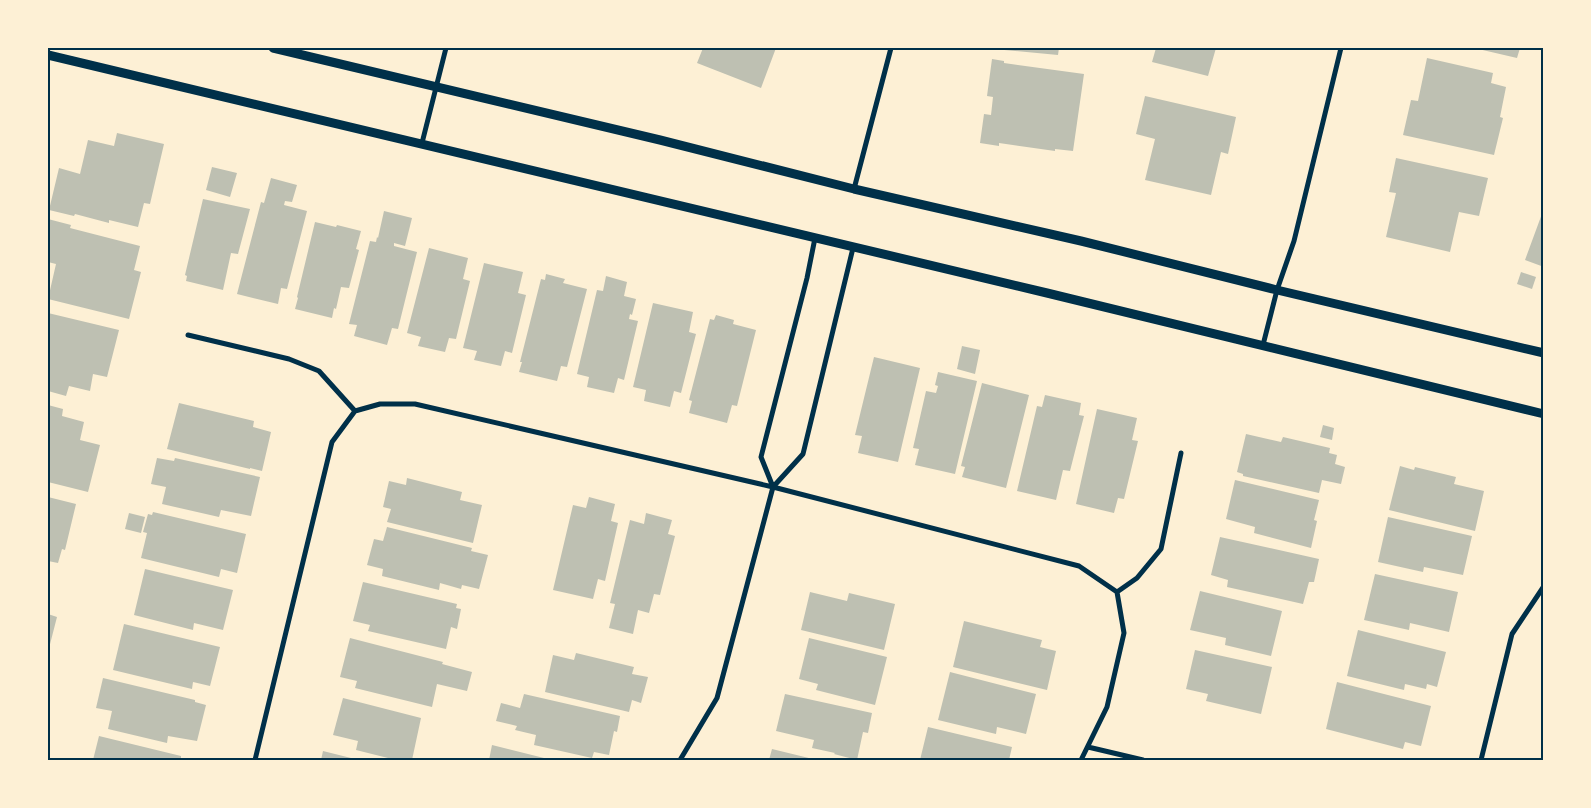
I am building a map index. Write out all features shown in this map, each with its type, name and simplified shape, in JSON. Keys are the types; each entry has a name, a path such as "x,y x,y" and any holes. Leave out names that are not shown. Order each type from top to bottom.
{"street":[{"path":"273,48 854,189 1081,241 1277,290 1544,353"},
{"path":"422,144 446,48"},
{"path":"854,189 891,48"},
{"path":"1263,345 1277,290 1294,241 1341,48"},
{"path":"48,55 1263,345 1544,414"},
{"path":"773,487 761,457 807,278 815,238"},
{"path":"680,760 717,698 773,487 803,454 853,248"},
{"path":"188,335 289,360 319,371 355,412"},
{"path":"255,760 332,442 355,412 380,404 414,404 773,487 1079,566 1117,592 1124,633 1107,707 1081,760"},
{"path":"1117,592 1137,578 1161,549 1181,453"},
{"path":"1481,760 1512,634 1544,586"},
{"path":"1088,747 1143,760"}],"building":[{"path":"703,48 776,48 761,88 697,63"},
{"path":"993,48 1059,48 1058,55"},
{"path":"1156,48 1216,48 1208,76 1152,62"},
{"path":"1474,48 1520,48 1517,58"},
{"path":"1427,58 1493,73 1491,83 1506,87 1500,117 1503,118 1494,155 1403,135 1411,100 1418,101"},
{"path":"992,59 1004,61 1004,63 1084,74 1073,151 1055,149 1055,151 999,143 999,146 980,143 984,114 991,115 993,97 987,96"},
{"path":"1145,96 1236,117 1228,154 1221,152 1211,195 1145,180 1155,139 1136,134"},
{"path":"117,133 164,144 150,204 144,203 138,227 109,220 109,223 75,214 74,216 49,210 59,168 80,174 88,140 114,146"},
{"path":"1396,158 1488,178 1479,216 1459,212 1450,252 1386,237 1396,193 1389,192"},
{"path":"212,167 237,173 230,197 206,190"},
{"path":"271,178 297,185 292,202 285,201 284,205 307,211 287,289 281,288 278,304 237,294 261,202 264,203"},
{"path":"203,199 250,209 238,254 231,253 223,290 186,281 187,276 185,275"},
{"path":"384,211 412,218 405,246 394,243 394,246 417,252 398,329 392,328 387,345 354,336 357,325 349,324 370,241 376,242 378,238"},
{"path":"1544,211 1544,267 1525,260"},
{"path":"48,219 71,225 70,228 140,246 134,270 141,272 129,319 48,299 56,264 48,262"},
{"path":"315,222 361,231 356,249 359,250 349,288 341,287 332,318 295,309"},
{"path":"429,248 468,258 463,279 470,281 456,339 449,338 445,352 418,346 421,337 407,333"},
{"path":"484,263 523,272 518,293 526,295 512,353 505,351 501,366 474,360 477,351 463,348"},
{"path":"1521,272 1536,277 1532,289 1517,284"},
{"path":"546,274 565,279 563,283 587,289 567,367 561,366 557,381 519,372 541,279 545,280"},
{"path":"606,276 627,282 624,296 636,299 632,315 630,314 629,319 638,321 624,380 618,378 614,393 587,387 589,377 577,374 597,290 603,291"},
{"path":"653,303 693,312 689,332 696,334 681,393 674,391 670,407 644,401 646,390 633,387"},
{"path":"48,313 119,330 107,377 93,374 90,391 69,386 66,396 48,391"},
{"path":"716,315 734,320 733,324 756,330 737,406 732,405 727,423 689,413 692,401 689,400 710,319 714,320"},
{"path":"962,346 980,350 975,374 957,369"},
{"path":"874,357 920,368 898,462 858,453 862,436 855,435"},
{"path":"938,372 977,381 955,474 915,465 919,449 913,448 926,391 936,393 938,386 935,385"},
{"path":"982,383 1029,395 1006,488 962,477 965,467 961,466"},
{"path":"1045,395 1081,403 1079,415 1084,416 1070,471 1063,470 1056,500 1017,491 1037,406 1042,407"},
{"path":"179,403 254,421 253,427 271,432 262,471 167,449"},
{"path":"48,405 63,409 62,416 84,422 80,440 100,445 88,492 48,482"},
{"path":"1097,409 1137,418 1132,440 1138,441 1124,499 1118,498 1114,513 1076,504"},
{"path":"1323,425 1334,428 1332,440 1320,437"},
{"path":"1246,434 1281,442 1283,437 1330,448 1329,453 1337,455 1335,464 1345,467 1341,484 1322,480 1319,493 1243,476 1243,474 1237,472"},
{"path":"157,458 174,461 175,458 260,477 251,516 221,510 219,517 162,504 166,487 151,484"},
{"path":"1400,466 1414,470 1415,467 1456,477 1454,484 1484,491 1475,531 1389,510"},
{"path":"407,478 462,492 460,500 482,505 473,543 387,522 391,509 383,507 389,481 406,485"},
{"path":"1235,480 1319,500 1314,520 1317,521 1311,548 1254,533 1255,527 1226,519"},
{"path":"48,497 76,504 65,550 62,549 58,563 48,561"},
{"path":"589,497 615,504 611,521 618,523 605,581 598,579 593,599 553,590 573,505 586,508"},
{"path":"153,512 246,534 237,573 221,569 219,577 141,558 147,533 143,532 148,514 152,515"},
{"path":"129,513 145,517 141,533 125,529"},
{"path":"646,513 672,520 668,534 675,536 660,595 654,594 649,613 638,610 633,634 609,628 615,604 610,603 630,520 644,524"},
{"path":"1388,517 1472,536 1463,575 1424,567 1423,572 1378,562"},
{"path":"387,527 472,548 471,551 488,555 479,589 462,585 461,589 440,583 439,590 382,576 383,569 367,565 374,539 383,541"},
{"path":"1220,537 1319,559 1314,582 1309,582 1303,604 1227,587 1228,580 1211,575"},
{"path":"145,569 233,590 223,630 194,623 193,630 134,615"},
{"path":"1375,574 1458,592 1449,632 1410,623 1409,630 1364,620"},
{"path":"363,582 457,604 456,608 461,609 457,629 451,627 446,649 368,631 370,625 353,621"},
{"path":"1200,591 1282,611 1271,656 1225,645 1226,638 1190,630"},
{"path":"810,592 847,601 849,593 895,604 884,650 801,630"},
{"path":"48,614 57,617 48,652"},
{"path":"964,621 1042,640 1040,647 1056,651 1047,690 953,667"},
{"path":"124,624 220,647 210,686 193,682 192,689 113,670"},
{"path":"1358,630 1446,652 1437,687 1427,684 1426,689 1405,684 1404,690 1347,676"},
{"path":"350,638 443,662 442,664 472,672 467,691 437,684 432,707 355,688 357,681 340,677"},
{"path":"809,638 887,657 875,705 816,690 818,684 799,679"},
{"path":"1195,650 1272,667 1261,714 1206,701 1208,694 1186,689"},
{"path":"576,653 634,667 632,674 648,677 641,703 632,700 629,712 545,692 553,655 574,660"},
{"path":"950,672 1036,694 1026,734 997,727 996,734 938,720"},
{"path":"103,678 195,700 195,702 206,705 197,741 168,736 167,743 108,729 112,711 96,708"},
{"path":"1337,682 1431,706 1421,746 1405,742 1403,749 1326,729"},
{"path":"524,694 620,716 617,732 614,731 609,755 594,752 592,758 534,745 536,735 515,730 517,726 496,721 501,703 520,708"},
{"path":"785,694 872,713 868,733 863,732 857,760 812,748 814,740 776,731"},
{"path":"343,698 421,718 412,760 396,760 356,750 358,741 333,735"},
{"path":"928,727 1012,747 1009,760 920,760"},
{"path":"99,736 181,756 181,758 189,760 93,760"},
{"path":"492,745 552,760 489,760"},
{"path":"772,749 817,760 769,760"},
{"path":"323,751 359,760 321,760"}]}
